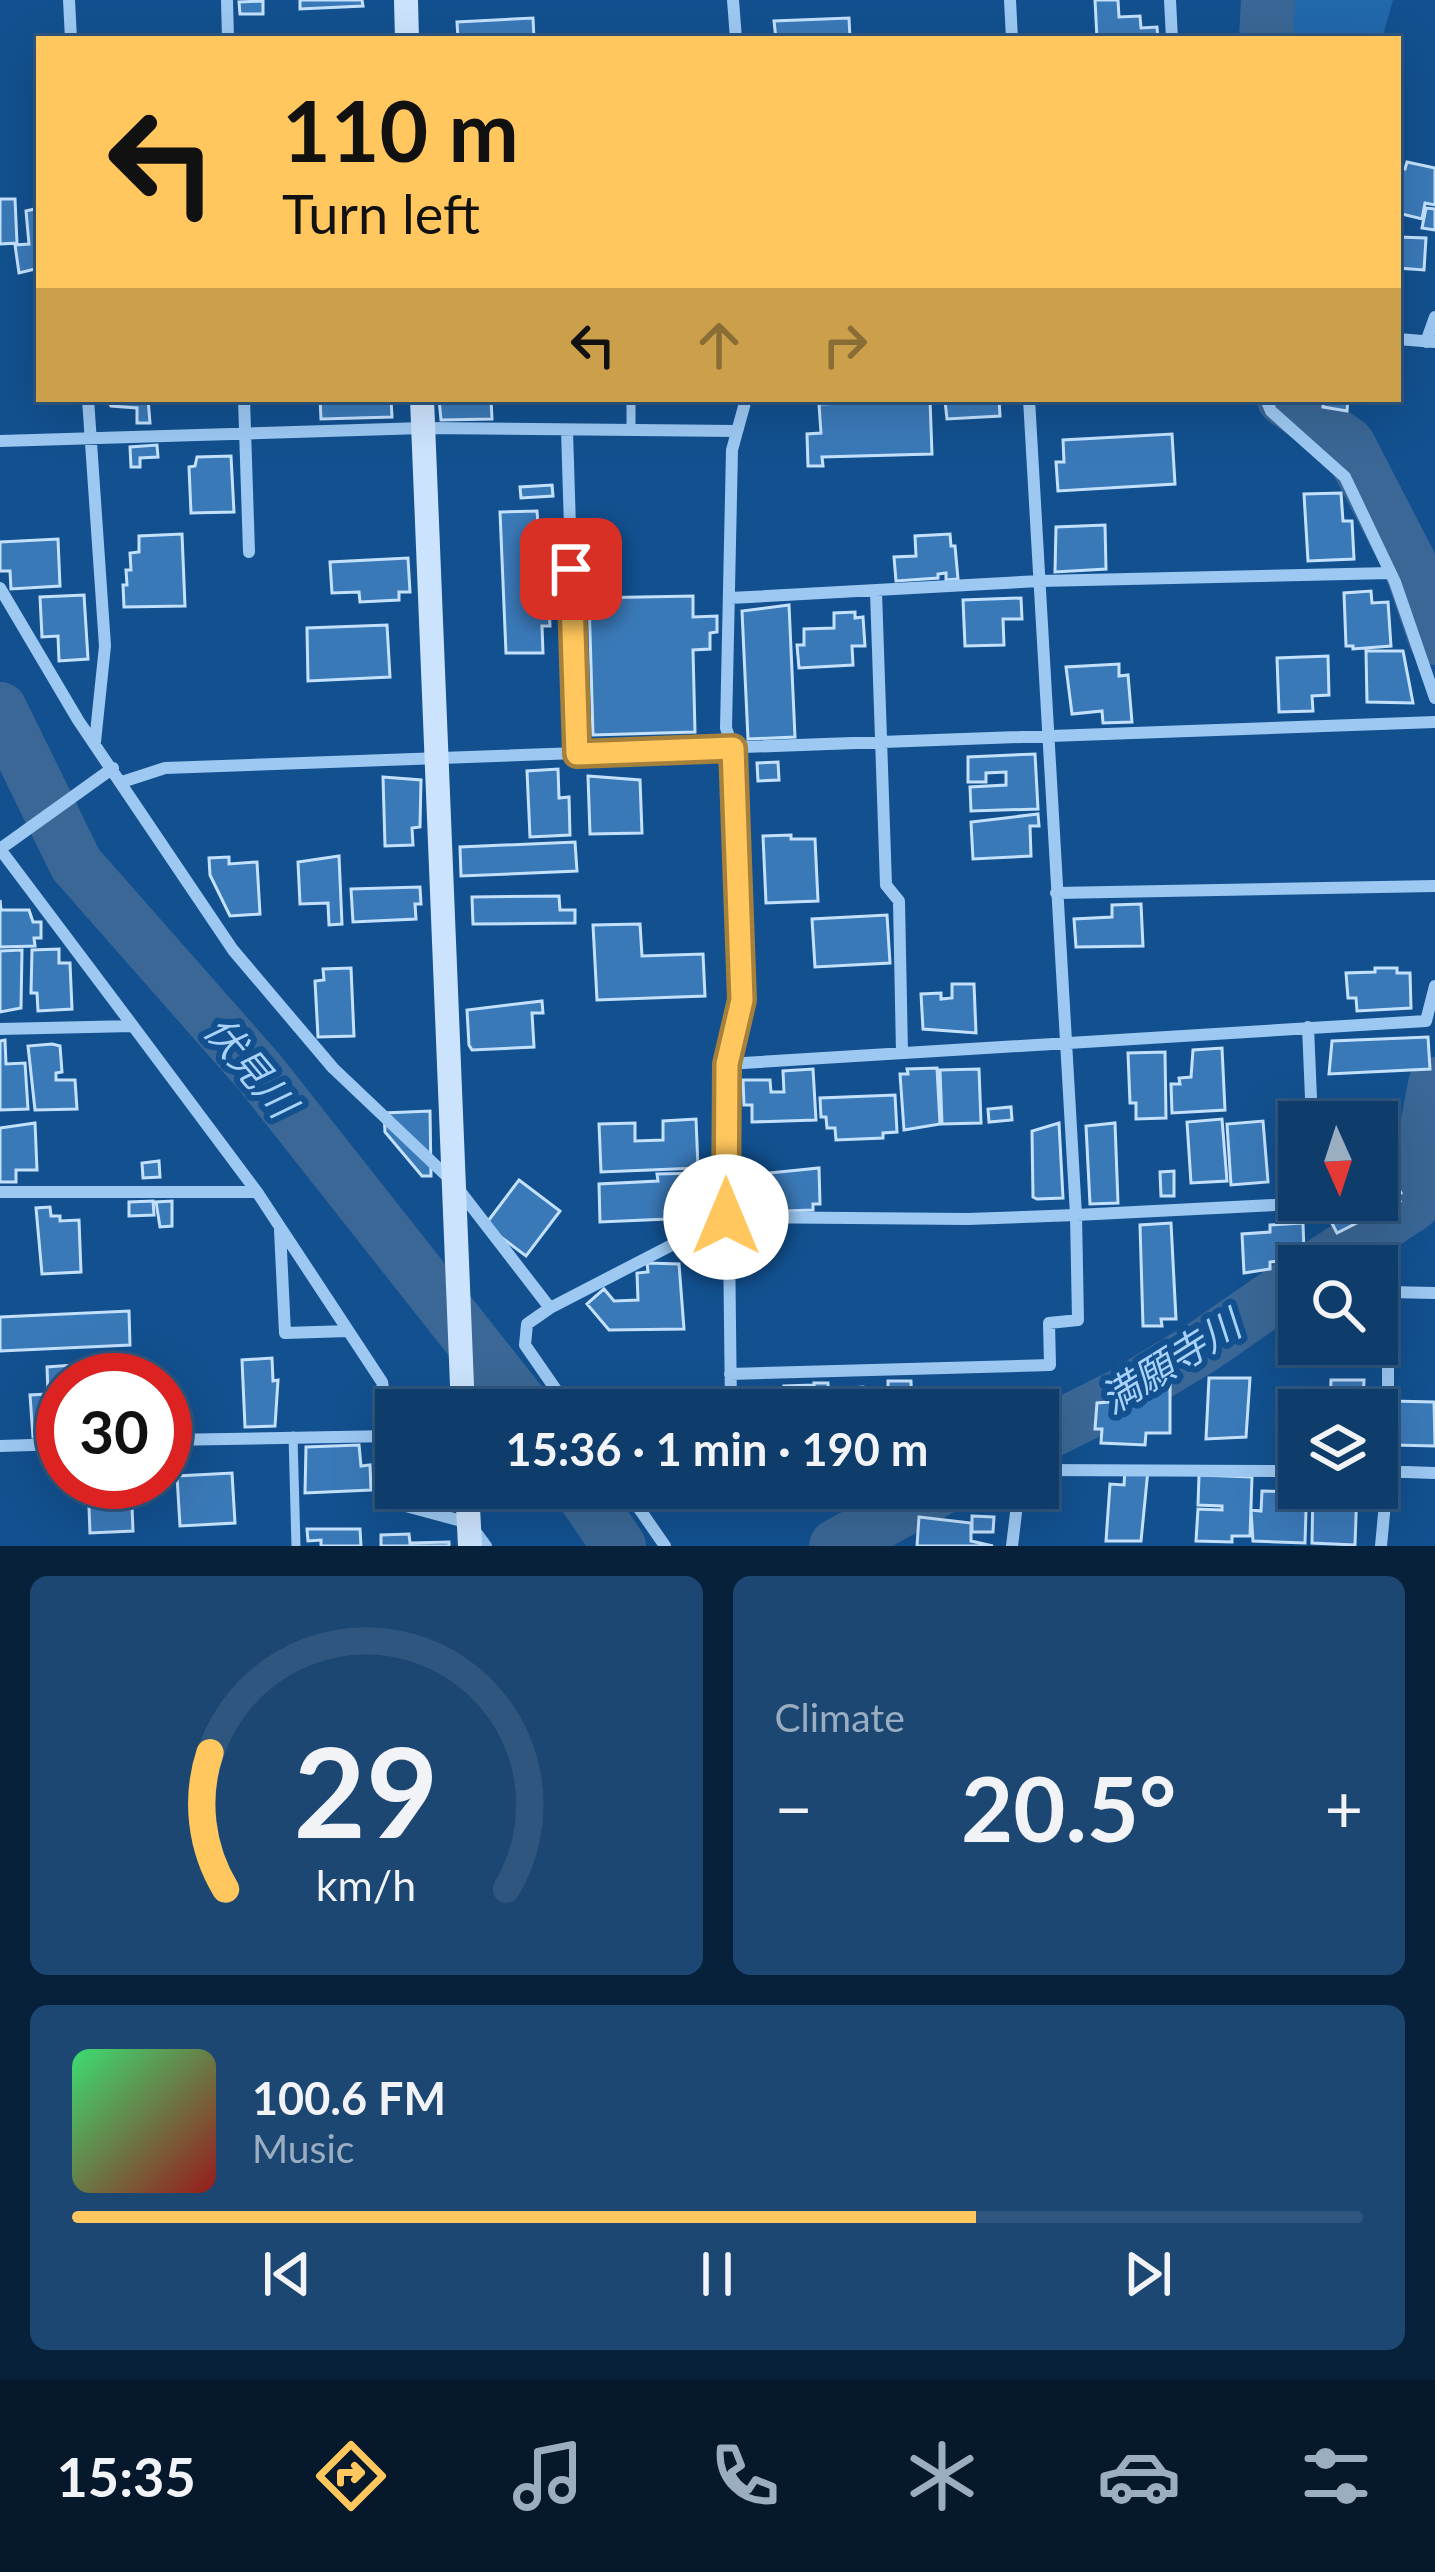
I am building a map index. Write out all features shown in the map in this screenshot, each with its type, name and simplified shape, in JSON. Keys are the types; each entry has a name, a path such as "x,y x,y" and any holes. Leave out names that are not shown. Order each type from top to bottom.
{"street":[{"path":"69,0 71,36"},
{"path":"226,0 228,36"},
{"path":"406,0 407,36"},
{"path":"734,0 736,36"},
{"path":"1010,0 1012,36"},
{"path":"1171,0 1172,36"},
{"path":"1430,342 1435,317"},
{"path":"88,402 105,646 95,743"},
{"path":"244,402 249,552"},
{"path":"422,402 462,1389"},
{"path":"730,1389 727,1064 742,1000 733,748 725,728 732,450 745,402"},
{"path":"730,1374 1050,1365 1049,1322 1078,1320 1029,402"},
{"path":"1267,402 1345,477 1390,573 1435,698"},
{"path":"0,441 423,428 737,431"},
{"path":"567,430 577,754"},
{"path":"730,598 1040,581 1390,573"},
{"path":"0,588 95,743 233,950 333,1068 452,1181 550,1308"},
{"path":"876,592 886,885 899,901 902,1053"},
{"path":"122,782 165,769 1435,722"},
{"path":"113,768 0,849 257,1192 383,1389"},
{"path":"1056,893 1435,886"},
{"path":"727,1064 1426,1021 1435,986"},
{"path":"0,1029 133,1026"},
{"path":"1308,1028 1311,1101"},
{"path":"0,1192 257,1192"},
{"path":"555,1389 525,1345 527,1324 726,1217 968,1219 1278,1206"},
{"path":"280,1227 284,1333 348,1330"},
{"path":"1385,1389 1388,1292 1435,1293"},
{"path":"192,1439 375,1436"},
{"path":"0,1446 36,1445"},
{"path":"1059,1470 1278,1471"},
{"path":"1398,1472 1435,1473"},
{"path":"411,1509 487,1546"},
{"path":"639,1509 665,1546"},
{"path":"1012,1546 1016,1509"},
{"path":"1381,1546 1382,1509"}],"lane":[{"path":"631,402 632,430"},
{"path":"293,1436 296,1546"}],"shaded area":[{"path":"1282,0 1393,0 1383,36 1288,36"}],"building":[{"path":"300,0 362,0 363,6 300,9"},
{"path":"1095,0 1118,0 1119,17 1140,16 1141,28 1157,27 1158,36 1097,36"},
{"path":"263,1 263,14 240,14 239,2"},
{"path":"533,18 534,36 458,36 457,22"},
{"path":"849,18 850,36 776,36 774,21"},
{"path":"1407,162 1435,168 1435,205 1425,203 1422,219 1401,214 1401,168 1405,169"},
{"path":"0,199 15,199 17,243 0,244"},
{"path":"1426,208 1435,209 1435,230 1422,228"},
{"path":"36,209 36,269 19,273 15,245 29,244 26,211"},
{"path":"1401,237 1426,238 1424,270 1401,268"},
{"path":"109,402 148,402 150,423 137,423 137,408"},
{"path":"320,402 391,402 392,417 321,419"},
{"path":"439,402 491,402 492,419 441,420"},
{"path":"930,402 932,454 822,457 823,466 808,466 807,434 821,433 819,404"},
{"path":"945,402 999,402 1000,416 947,419"},
{"path":"1324,402 1348,402 1347,411 1323,407"},
{"path":"1172,434 1175,484 1058,491 1056,462 1064,462 1063,440"},
{"path":"157,445 158,457 140,458 140,467 131,467 130,447"},
{"path":"231,456 234,512 191,513 189,467 195,466 197,457"},
{"path":"552,485 553,496 521,498 520,487"},
{"path":"1341,493 1343,521 1352,521 1354,559 1308,561 1304,494"},
{"path":"537,511 539,537 546,536 547,554 539,554 541,606 549,606 550,626 542,626 543,653 506,653 500,512"},
{"path":"1105,525 1106,569 1055,572 1056,527"},
{"path":"182,534 185,606 124,607 126,570 131,570 130,553 139,552 139,536"},
{"path":"950,534 958,579 946,580 946,573 938,578 896,581 894,557 916,556 915,536"},
{"path":"58,539 60,586 11,589 10,571 0,571 0,542"},
{"path":"408,558 410,592 399,592 399,600 360,602 359,592 332,593 330,562"},
{"path":"1371,591 1372,603 1388,602 1391,646 1353,649 1346,646 1344,593"},
{"path":"84,595 88,659 59,661 58,636 42,637 40,597"},
{"path":"693,596 693,617 717,616 710,649 693,650 695,732 593,735 589,598"},
{"path":"1021,598 1022,619 1003,619 1004,645 965,646 963,600"},
{"path":"789,605 795,737 748,739 742,611"},
{"path":"855,612 855,618 863,617 865,646 852,646 853,665 799,668 797,645 804,645 804,629 834,628 834,613"},
{"path":"387,625 390,677 308,681 307,628"},
{"path":"1366,651 1403,651 1413,703 1367,702"},
{"path":"1328,656 1329,695 1312,696 1313,711 1279,712 1277,658"},
{"path":"1119,664 1119,676 1128,675 1132,722 1103,723 1102,711 1072,714 1066,667"},
{"path":"1035,754 1038,809 971,811 970,787 1006,785 1006,772 986,773 986,782 968,782 968,757"},
{"path":"778,762 779,780 758,781 757,763"},
{"path":"558,769 559,798 569,797 570,835 530,837 527,771"},
{"path":"588,776 640,780 642,833 590,834"},
{"path":"383,777 421,780 420,827 412,828 413,845 385,846"},
{"path":"1038,814 1039,826 1030,826 1031,856 973,859 971,822"},
{"path":"791,835 791,839 815,839 818,901 766,903 763,836"},
{"path":"575,842 577,871 461,876 460,847"},
{"path":"339,856 342,924 329,925 328,903 300,904 298,862"},
{"path":"229,857 229,864 257,862 260,914 230,916 210,875 209,858"},
{"path":"420,887 416,919 353,922 351,889"},
{"path":"559,896 560,910 575,910 575,923 473,924 472,897"},
{"path":"0,900 1,910 29,910 33,922 41,922 41,938 34,938 35,946 0,947"},
{"path":"1141,904 1143,946 1076,947 1074,919 1112,917 1112,905"},
{"path":"887,915 890,963 815,967 812,919"},
{"path":"640,924 642,956 703,954 705,996 597,1000 593,925"},
{"path":"59,949 59,963 70,963 72,1009 38,1011 37,993 31,993 32,950"},
{"path":"22,950 21,1008 0,1012 0,951"},
{"path":"351,968 354,1036 318,1037 315,981 324,980 323,969"},
{"path":"1375,968 1410,973 1411,1008 1357,1011 1356,998 1348,998 1346,973 1375,972"},
{"path":"952,984 974,984 976,1033 923,1029 921,994 952,998"},
{"path":"542,1001 543,1013 532,1013 534,1047 472,1050 467,1010"},
{"path":"1428,1037 1430,1069 1329,1074 1332,1041"},
{"path":"5,1040 6,1064 25,1063 28,1109 0,1110 0,1041"},
{"path":"28,1046 60,1046 62,1072 56,1073 56,1080 75,1080 77,1109 35,1110"},
{"path":"1222,1048 1225,1110 1172,1113 1171,1084 1191,1077 1193,1050"},
{"path":"1165,1052 1166,1118 1136,1119 1136,1103 1130,1103 1128,1053"},
{"path":"937,1068 940,1124 904,1130 900,1074 908,1074 907,1069"},
{"path":"813,1069 816,1120 752,1122 752,1105 744,1105 743,1080 770,1080 771,1092 784,1092 783,1071"},
{"path":"979,1069 981,1123 942,1124 940,1070"},
{"path":"895,1095 897,1132 883,1133 883,1138 836,1140 835,1128 827,1128 826,1117 821,1117 820,1098"},
{"path":"1011,1107 1012,1120 989,1122 988,1109"},
{"path":"430,1111 431,1176 422,1176 385,1132 384,1113"},
{"path":"696,1119 698,1168 601,1172 599,1124 635,1123 635,1141 663,1140 663,1121"},
{"path":"1222,1119 1227,1181 1191,1183 1187,1122"},
{"path":"1263,1121 1268,1182 1231,1185 1227,1124"},
{"path":"35,1123 37,1170 16,1170 16,1182 0,1182 0,1128"},
{"path":"1059,1123 1063,1198 1037,1199 1033,1197 1032,1131"},
{"path":"1115,1123 1118,1203 1090,1204 1086,1126"},
{"path":"159,1161 160,1177 143,1178 142,1163"},
{"path":"819,1168 820,1204 813,1204 813,1210 752,1212 750,1175"},
{"path":"1174,1171 1174,1196 1161,1196 1160,1172"},
{"path":"700,1173 701,1197 690,1198 690,1204 668,1204 668,1219 600,1222 599,1184 658,1181 657,1174"},
{"path":"519,1180 560,1211 526,1256 485,1225"},
{"path":"153,1201 154,1215 129,1216 129,1202"},
{"path":"172,1201 172,1226 160,1227 156,1202"},
{"path":"50,1207 51,1216 60,1216 60,1221 79,1220 81,1272 42,1274 36,1208"},
{"path":"1331,1221 1361,1221 1337,1233"},
{"path":"1171,1223 1176,1319 1161,1319 1162,1326 1143,1326 1140,1225"},
{"path":"1303,1223 1304,1245 1278,1245 1278,1261 1270,1262 1270,1269 1244,1273 1242,1234 1270,1232 1270,1225"},
{"path":"647,1263 679,1264 684,1329 609,1330 587,1304 604,1289 614,1301 638,1300 637,1273 648,1272"},
{"path":"647,1263 679,1264 684,1329 609,1330 587,1304 604,1289 614,1301 638,1300 637,1273 648,1272"},
{"path":"129,1311 130,1345 0,1351 0,1317"},
{"path":"272,1358 273,1381 278,1380 275,1426 245,1427 242,1360"},
{"path":"1170,1377 1170,1433 1146,1433 1145,1445 1101,1443 1102,1429 1095,1429 1097,1403 1120,1401 1120,1389 1136,1389 1136,1378"},
{"path":"1209,1378 1250,1378 1246,1437 1206,1439"},
{"path":"1331,1380 1364,1380 1364,1389 1331,1389"},
{"path":"888,1381 911,1381 911,1389 888,1389"},
{"path":"813,1385 813,1389 784,1389"},
{"path":"30,1395 36,1395 36,1437 33,1437"},
{"path":"1398,1401 1434,1402 1435,1446 1398,1445"},
{"path":"359,1445 361,1466 370,1465 371,1490 305,1493 306,1447"},
{"path":"1125,1469 1148,1470 1141,1541 1106,1541 1110,1484 1124,1485"},
{"path":"232,1473 235,1523 180,1526 179,1509 192,1509 192,1475"},
{"path":"1199,1475 1252,1477 1250,1536 1232,1536 1232,1542 1196,1541 1198,1509 1222,1510 1222,1506 1198,1505"},
{"path":"1262,1491 1278,1491 1278,1509 1306,1511 1305,1543 1253,1541 1251,1510 1261,1511"},
{"path":"89,1509 132,1509 133,1531 90,1533"},
{"path":"1313,1509 1356,1509 1355,1545 1312,1543"},
{"path":"972,1516 994,1517 993,1532 972,1532"},
{"path":"919,1517 971,1523 971,1541 993,1546 917,1546"},
{"path":"307,1529 360,1529 361,1546 321,1546 321,1540 308,1541"},
{"path":"409,1534 410,1543 449,1542 449,1546 381,1546 381,1535"}],"waterway":[{"name":"満願寺川","path":"1266,36 1268,0"},
{"name":"満願寺川","path":"1288,402 1348,444 1409,562 1435,638"},
{"name":"伏見川","path":"0,709 76,864 260,1073 509,1389"},
{"name":"満願寺川","path":"1351,1245 1413,1204 1435,1084"},
{"name":"満願寺川","path":"1059,1426 1202,1347 1278,1295"},
{"name":"伏見川","path":"593,1509 619,1546"},
{"name":"満願寺川","path":"836,1546 904,1509"}],"route":[{"path":"571,569 577,754 733,748 742,1000 727,1064 726,1217"}]}
